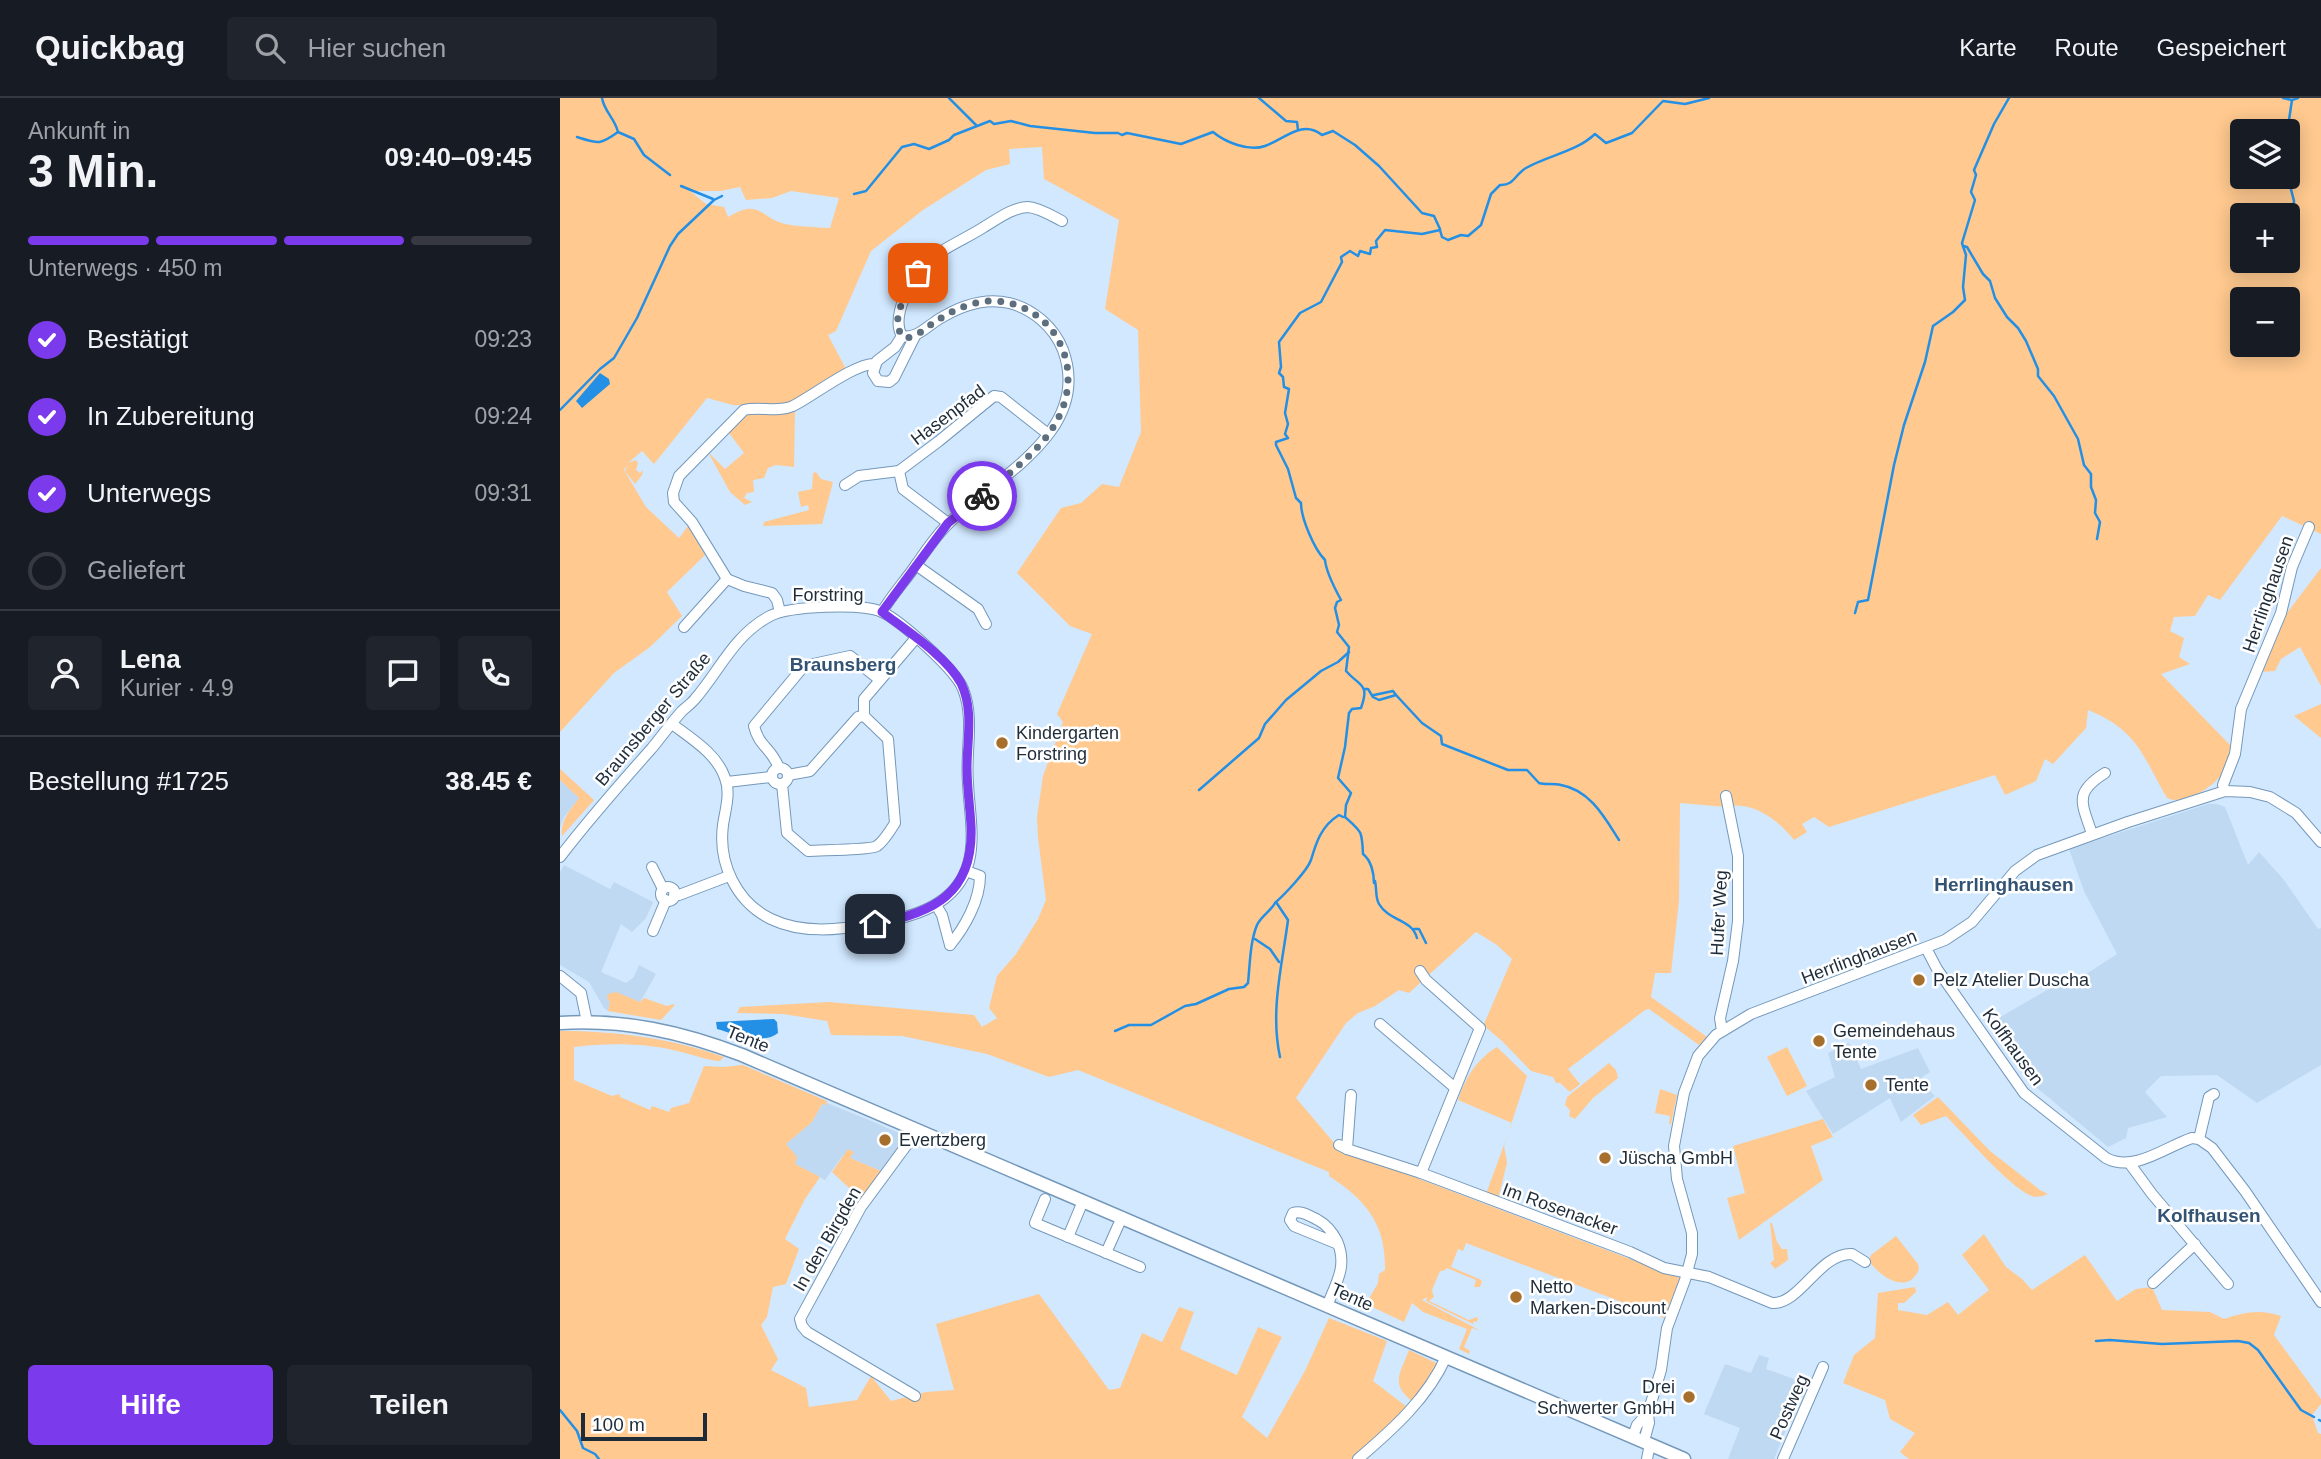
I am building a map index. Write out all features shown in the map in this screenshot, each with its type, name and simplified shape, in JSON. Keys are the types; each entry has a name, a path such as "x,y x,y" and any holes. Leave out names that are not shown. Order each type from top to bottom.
{"main road":[{"name":"Tente","path":"560,1023 587,1022 646,1027 690,1037 797,1078 1684,1459"}],"street":[{"path":"902,336 897,321 899,310 918,273 929,260 1007,214 1026,207 1042,211 1062,222"},
{"path":"882,612 948,523 1020,464 1048,434 1065,406 1067,393 1067,366 1060,342 1037,316 1010,303 978,302 948,314 915,336 892,381 882,382 876,379 873,373 875,364 895,347 902,336"},
{"path":"902,336 915,336"},
{"path":"780,612 779,604 772,593 727,579 691,522 674,502 673,493 679,476 744,410 788,408 869,364 875,364"},
{"name":"Hasenpfad","path":"845,485 859,476 899,471 993,396 1001,397 1048,434"},
{"path":"899,471 903,489 948,523"},
{"name":"Herrlinghausen","path":"2225,791 2223,785 2232,766 2241,709 2281,613 2292,567 2309,527"},
{"path":"916,565 978,609 986,624"},
{"path":"684,627 727,579"},
{"name":"Forstring","path":"780,612 828,607 882,612 954,672 968,702 970,718 967,783 971,828 970,860 966,871"},
{"name":"Braunsberger Straße","path":"560,857 627,774 694,700 737,641 755,625 780,612"},
{"path":"863,716 864,699 916,638"},
{"path":"779,768 774,754 757,739 754,726 804,666 849,656 880,680"},
{"path":"771,777 773,771 779,768 785,770 788,832 808,851 859,847 869,850 878,845 895,823 894,790 888,739 863,716"},
{"path":"771,777 775,783 810,771 858,717 863,716"},
{"path":"672,724 717,761 727,782 722,848 729,876 753,907 775,921 794,927 821,929 875,924 903,919 936,905 953,890 966,871 980,876 980,889 960,933 950,945 942,915 936,905"},
{"path":"2092,834 2081,797 2088,786 2105,773"},
{"path":"727,782 771,777"},
{"name":"Herrlinghausen","path":"1642,1440 1637,1425 1648,1413 1661,1370 1670,1320 1692,1251 1692,1233 1677,1179 1674,1138 1691,1072 1705,1046 1722,1031 1751,1014 1945,940 1972,922 2015,871 2050,849 2225,791 2250,792 2270,797 2296,813 2321,842"},
{"name":"Hufer Weg","path":"1722,1031 1720,1018 1733,961 1738,920 1738,856 1726,796"},
{"path":"652,867 668,895"},
{"path":"668,895 690,891 729,876"},
{"path":"653,931 668,895"},
{"name":"Kolfhausen","path":"1926,948 1937,969 2024,1093 2106,1158 2115,1163 2130,1164"},
{"path":"1420,971 1426,980 1480,1027 1421,1173"},
{"path":"560,976 581,993 587,1022"},
{"path":"1380,1024 1454,1087"},
{"path":"2199,1139 2209,1097 2214,1094"},
{"name":"Im Rosenacker","path":"1351,1095 1343,1147 1421,1173 1686,1276"},
{"name":"In den Birgden","path":"915,1396 807,1332 800,1319 861,1207 917,1131"},
{"path":"2228,1284 2130,1164 2192,1138 2199,1139 2212,1148 2321,1302"},
{"path":"1045,1199 1035,1223 1140,1267"},
{"path":"1068,1237 1083,1201"},
{"path":"1327,1306 1343,1263 1338,1244 1332,1232 1322,1222 1300,1211 1293,1213 1290,1220 1294,1226 1338,1244"},
{"path":"1106,1253 1122,1217"},
{"path":"2153,1283 2195,1244"},
{"path":"1686,1276 1709,1277 1767,1302 1779,1304 1794,1295 1815,1273 1840,1255 1852,1254 1865,1262"},
{"path":"1358,1459 1401,1420 1424,1394 1438,1376 1446,1357"},
{"name":"Postweg","path":"1783,1459 1823,1367"},
{"path":"1642,1440 1647,1459"}],"shaded area":[{"path":"560,98 2321,98 2321,534 2282,516 2220,600 2208,595 2195,616 2174,617 2170,631 2184,638 2179,657 2190,664 2161,674 2231,746 2225,768 2218,779 2190,797 2174,800 2167,798 2145,757 2129,736 2118,726 2088,710 2086,728 2053,764 2045,759 2036,781 2005,795 1995,775 1829,827 1814,817 1802,824 1807,832 1794,840 1781,825 1755,809 1745,806 1680,803 1679,901 1671,973 1655,973 1651,997 1707,1037 1699,1045 1649,1009 1645,1010 1568,1069 1580,1084 1570,1092 1560,1083 1556,1083 1553,1077 1531,1071 1482,1024 1512,959 1497,945 1476,932 1409,993 1399,990 1375,1006 1358,1013 1346,1023 1296,1098 1335,1144 1351,1153 1680,1278 1664,1318 1466,1243 1463,1251 1458,1249 1451,1267 1482,1281 1480,1287 1474,1287 1476,1280 1447,1268 1440,1271 1432,1290 1434,1297 1429,1301 1469,1320 1477,1317 1477,1322 1474,1321 1473,1324 1426,1301 1427,1297 1422,1300 1479,1330 1472,1328 1464,1347 1470,1351 1469,1354 1459,1349 1467,1329 1423,1312 1412,1303 1404,1322 1366,1304 1378,1283 1379,1274 1385,1270 1382,1239 1363,1204 1329,1176 1329,1172 1078,1070 1049,1077 987,1054 902,1036 831,1035 827,1021 783,1014 737,1013 740,1007 829,1002 974,1015 982,1027 997,1018 989,1008 997,976 1016,954 1038,919 1046,900 1037,817 1043,776 1063,722 1057,714 1092,634 1070,626 1017,573 1061,508 1081,503 1102,484 1119,487 1141,432 1138,330 1105,309 1119,220 1044,179 1042,147 1009,149 1010,164 986,170 923,210 871,251 836,331 828,335 847,371 782,406 733,405 707,398 654,464 642,451 628,463 636,460 636,470 640,473 643,470 635,484 625,471 628,464 624,470 646,507 679,538 688,526 705,555 667,592 682,616 650,647 614,673 560,732","holes":["740,187 746,200 772,198 791,191 839,198 830,228 807,227 785,224 753,209 728,217 724,207 706,204 690,191 720,191"]},
{"path":"795,409 794,467 776,465 768,468 764,478 753,480 754,492 747,493 744,498 752,502 745,505 730,492 708,452 725,469 744,453 729,433 725,435 745,413"},
{"path":"816,472 821,479 833,482 822,524 763,526 764,522 809,510 808,505 801,507 798,492 812,489 813,473"},
{"path":"2321,568 2321,686 2300,647 2281,659 2275,671 2261,672 2287,613"},
{"path":"2321,704 2321,738 2294,716"},
{"path":"560,769 594,800 562,836 564,821 579,798 560,780"},
{"path":"560,780 579,798 564,817 560,828"},
{"path":"2208,804 2225,807 2248,865 2259,852 2284,880 2318,929 2321,928 2321,1065 2257,1103 2217,1075 2161,1076 2145,1092 2167,1117 2128,1128 2126,1138 2108,1147 2031,1083 2015,1064 1990,1023 2054,986 2074,982 2117,954 2084,891 2069,849"},
{"path":"564,865 610,889 614,882 653,902 646,918 632,932 621,924 601,972 626,983 634,977 639,965 656,974 640,1002 630,998 610,1001 608,1011 589,982 560,965 560,872"},
{"path":"616,992 640,1002 644,998 674,1006 661,1020 608,1011 608,994"},
{"path":"560,1031 643,1037 724,1057 720,1061 639,1045 574,1047 574,1080 612,1096 619,1094 620,1097 650,1110 652,1106 669,1112 671,1108 689,1103 704,1066 743,1065 827,1101 826,1105 822,1104 812,1122 786,1144 797,1157 795,1164 820,1177 805,1199 785,1239 799,1249 786,1284 773,1287 767,1317 761,1325 778,1359 771,1370 806,1388 809,1407 857,1400 871,1376 891,1401 926,1392 954,1390 936,1324 1039,1294 1109,1390 1120,1388 1142,1333 1162,1342 1179,1307 1194,1312 1180,1349 1237,1375 1258,1327 1282,1337 1242,1417 1267,1438 1305,1371 1329,1318 1387,1341 1373,1381 1407,1407 1352,1459 560,1459"},
{"name":"Tente","path":"1849,1043 1861,1069 1918,1048 1930,1072 1918,1080 1935,1096 1901,1122 1890,1098 1833,1134 1806,1091 1835,1077 1828,1053"},
{"path":"1497,1047 1527,1076 1512,1123 1458,1100 1473,1070 1483,1057"},
{"path":"1787,1047 1807,1086 1787,1096 1767,1057"},
{"path":"1609,1063 1616,1070 1618,1078 1593,1098 1575,1119 1569,1116 1570,1110 1565,1105 1567,1097"},
{"path":"1660,1089 1677,1095 1671,1124 1670,1116 1655,1113"},
{"path":"1938,1097 1990,1151 2048,1194 2032,1196 2012,1183 1946,1116 1921,1125 1913,1115"},
{"path":"827,1103 908,1137 881,1171 843,1155 825,1180 795,1164 786,1144 812,1122 822,1104"},
{"path":"1823,1119 1833,1137 1811,1146 1823,1180 1739,1240 1727,1198 1745,1193 1733,1146"},
{"path":"1508,1135 1504,1146 1507,1163 1498,1199 1486,1194"},
{"path":"848,1149 854,1152 850,1158 883,1172 861,1199 832,1172"},
{"path":"1770,1223 1777,1242 1782,1249 1787,1249 1788,1260 1775,1269 1770,1263 1774,1260"},
{"path":"1984,1234 2006,1267 2032,1290 2085,1255 2117,1301 2136,1289 2152,1287 2162,1310 2210,1312 2224,1319 2253,1312 2281,1316 2274,1335 2321,1399 2321,1404 2312,1415 2318,1433 2321,1434 2321,1459 1909,1459 1900,1452 1915,1433 1890,1419 1885,1400 1843,1383 1854,1355 1875,1338 1878,1293 1915,1287 1916,1292 1904,1303 1898,1303 1898,1310 1927,1315 1948,1302 1958,1315 1989,1290 1962,1255"},
{"path":"1896,1236 1919,1269 1914,1277 1901,1283 1887,1278 1869,1261 1871,1255"},
{"path":"1409,1350 1438,1364 1413,1402 1401,1390 1399,1384 1400,1372"},
{"path":"1759,1355 1769,1358 1766,1369 1805,1383 1774,1459 1728,1459 1740,1428 1704,1414 1725,1364 1751,1373"}],"water":[{"path":"600,373 609,379 610,384 582,408 576,401"},
{"path":"774,1019 778,1033 765,1038 717,1029 716,1022"}],"waterway":[{"path":"602,98 618,132 634,139 644,155 670,175"},
{"path":"949,98 976,125"},
{"path":"1259,98 1286,121 1297,122 1298,130"},
{"path":"1374,883 1372,867 1363,854 1360,832 1345,817 1351,793 1338,778 1349,713 1352,709 1361,708 1364,690 1346,671 1349,647 1337,632 1339,625 1335,608 1341,600 1325,560 1309,533 1301,503 1296,498 1288,469 1276,445 1276,442 1288,438 1285,434 1288,424 1285,413 1289,389 1284,387 1283,377 1279,373 1279,342 1300,313 1321,302 1342,262 1341,257 1350,251 1358,256 1360,251 1370,254 1371,248 1377,247 1376,241 1385,230 1422,234 1440,230 1442,237 1448,240 1461,235 1468,236 1481,225 1491,194 1500,185 1511,182 1526,168 1571,149 1595,134 1606,143 1632,133 1663,101 1685,104 1709,98"},
{"path":"1855,613 1858,602 1868,600 1894,465 1933,326 1965,300 1963,287 1966,255 1962,243 1975,200 1971,192 1976,175 1974,170 1994,124 2009,98"},
{"path":"2283,98 2298,98"},
{"path":"2289,119 2292,100"},
{"path":"854,194 866,191 902,147 914,144 929,149 954,135 990,121 994,124 1011,121 1030,126 1095,133 1127,133 1181,144 1213,132 1231,142 1252,148 1265,146 1307,129 1322,135 1333,131 1355,145 1379,166 1422,213 1434,216 1440,229"},
{"path":"577,137 599,142 618,132"},
{"path":"681,186 713,199"},
{"path":"2291,189 2294,203"},
{"path":"560,410 614,358 678,234 714,200 722,196"},
{"path":"1963,246 1967,247 1990,281 1995,298 2026,341 2038,369 2038,376 2054,396 2078,439 2084,465 2091,474 2091,487 2096,500 2095,513 2100,522 2097,539"},
{"path":"1199,790 1259,738 1265,724 1286,700 1349,652"},
{"path":"1365,689 1379,700 1396,695 1422,723 1441,736 1442,744 1508,770 1527,770 1539,783 1561,785 1580,793 1596,806 1619,840"},
{"path":"1374,695 1393,691 1396,695"},
{"path":"1115,1031 1129,1025 1151,1025 1185,1006 1229,989 1244,987 1248,983 1252,946 1259,922 1305,870 1320,835 1328,824 1339,815 1343,817"},
{"path":"1375,881 1377,899 1383,910 1410,927 1417,938"},
{"path":"1276,902 1288,920 1276,1023 1280,1057"},
{"path":"1414,929 1419,929 1426,943"},
{"path":"1255,939 1270,949 1279,962"},
{"path":"2096,1341 2162,1344 2238,1341 2249,1343 2258,1350 2301,1410 2314,1417"},
{"path":"560,1410 577,1431 583,1448 599,1459"}],"way so far":[{"path":"918,273 898,315 897,321 902,336 915,336 937,320 968,305 978,302 1002,302 1023,308 1046,323 1060,342 1064,353 1067,393 1058,421 1032,453 982,496"}],"place":[{"name":"Kindergarten Forstring","path":"1002,743"},
{"name":"Pelz Atelier Duscha","path":"1919,980"},
{"name":"Gemeindehaus Tente","path":"1819,1041"},
{"name":"Tente","path":"1871,1085"},
{"name":"Evertzberg","path":"885,1140"},
{"name":"Jüscha GmbH","path":"1605,1158"},
{"name":"Netto Marken-Discount","path":"1516,1297"},
{"name":"Drei Schwerter GmbH","path":"1689,1397"}],"district":[{"name":"Braunsberg","path":"843,664"},
{"name":"Herrlinghausen","path":"2004,884"},
{"name":"Kolfhausen","path":"2209,1215"}],"route":[{"path":"875,924 903,919 938,904 961,880 970,860 968,702 954,672 882,612 948,523 982,496"}]}
